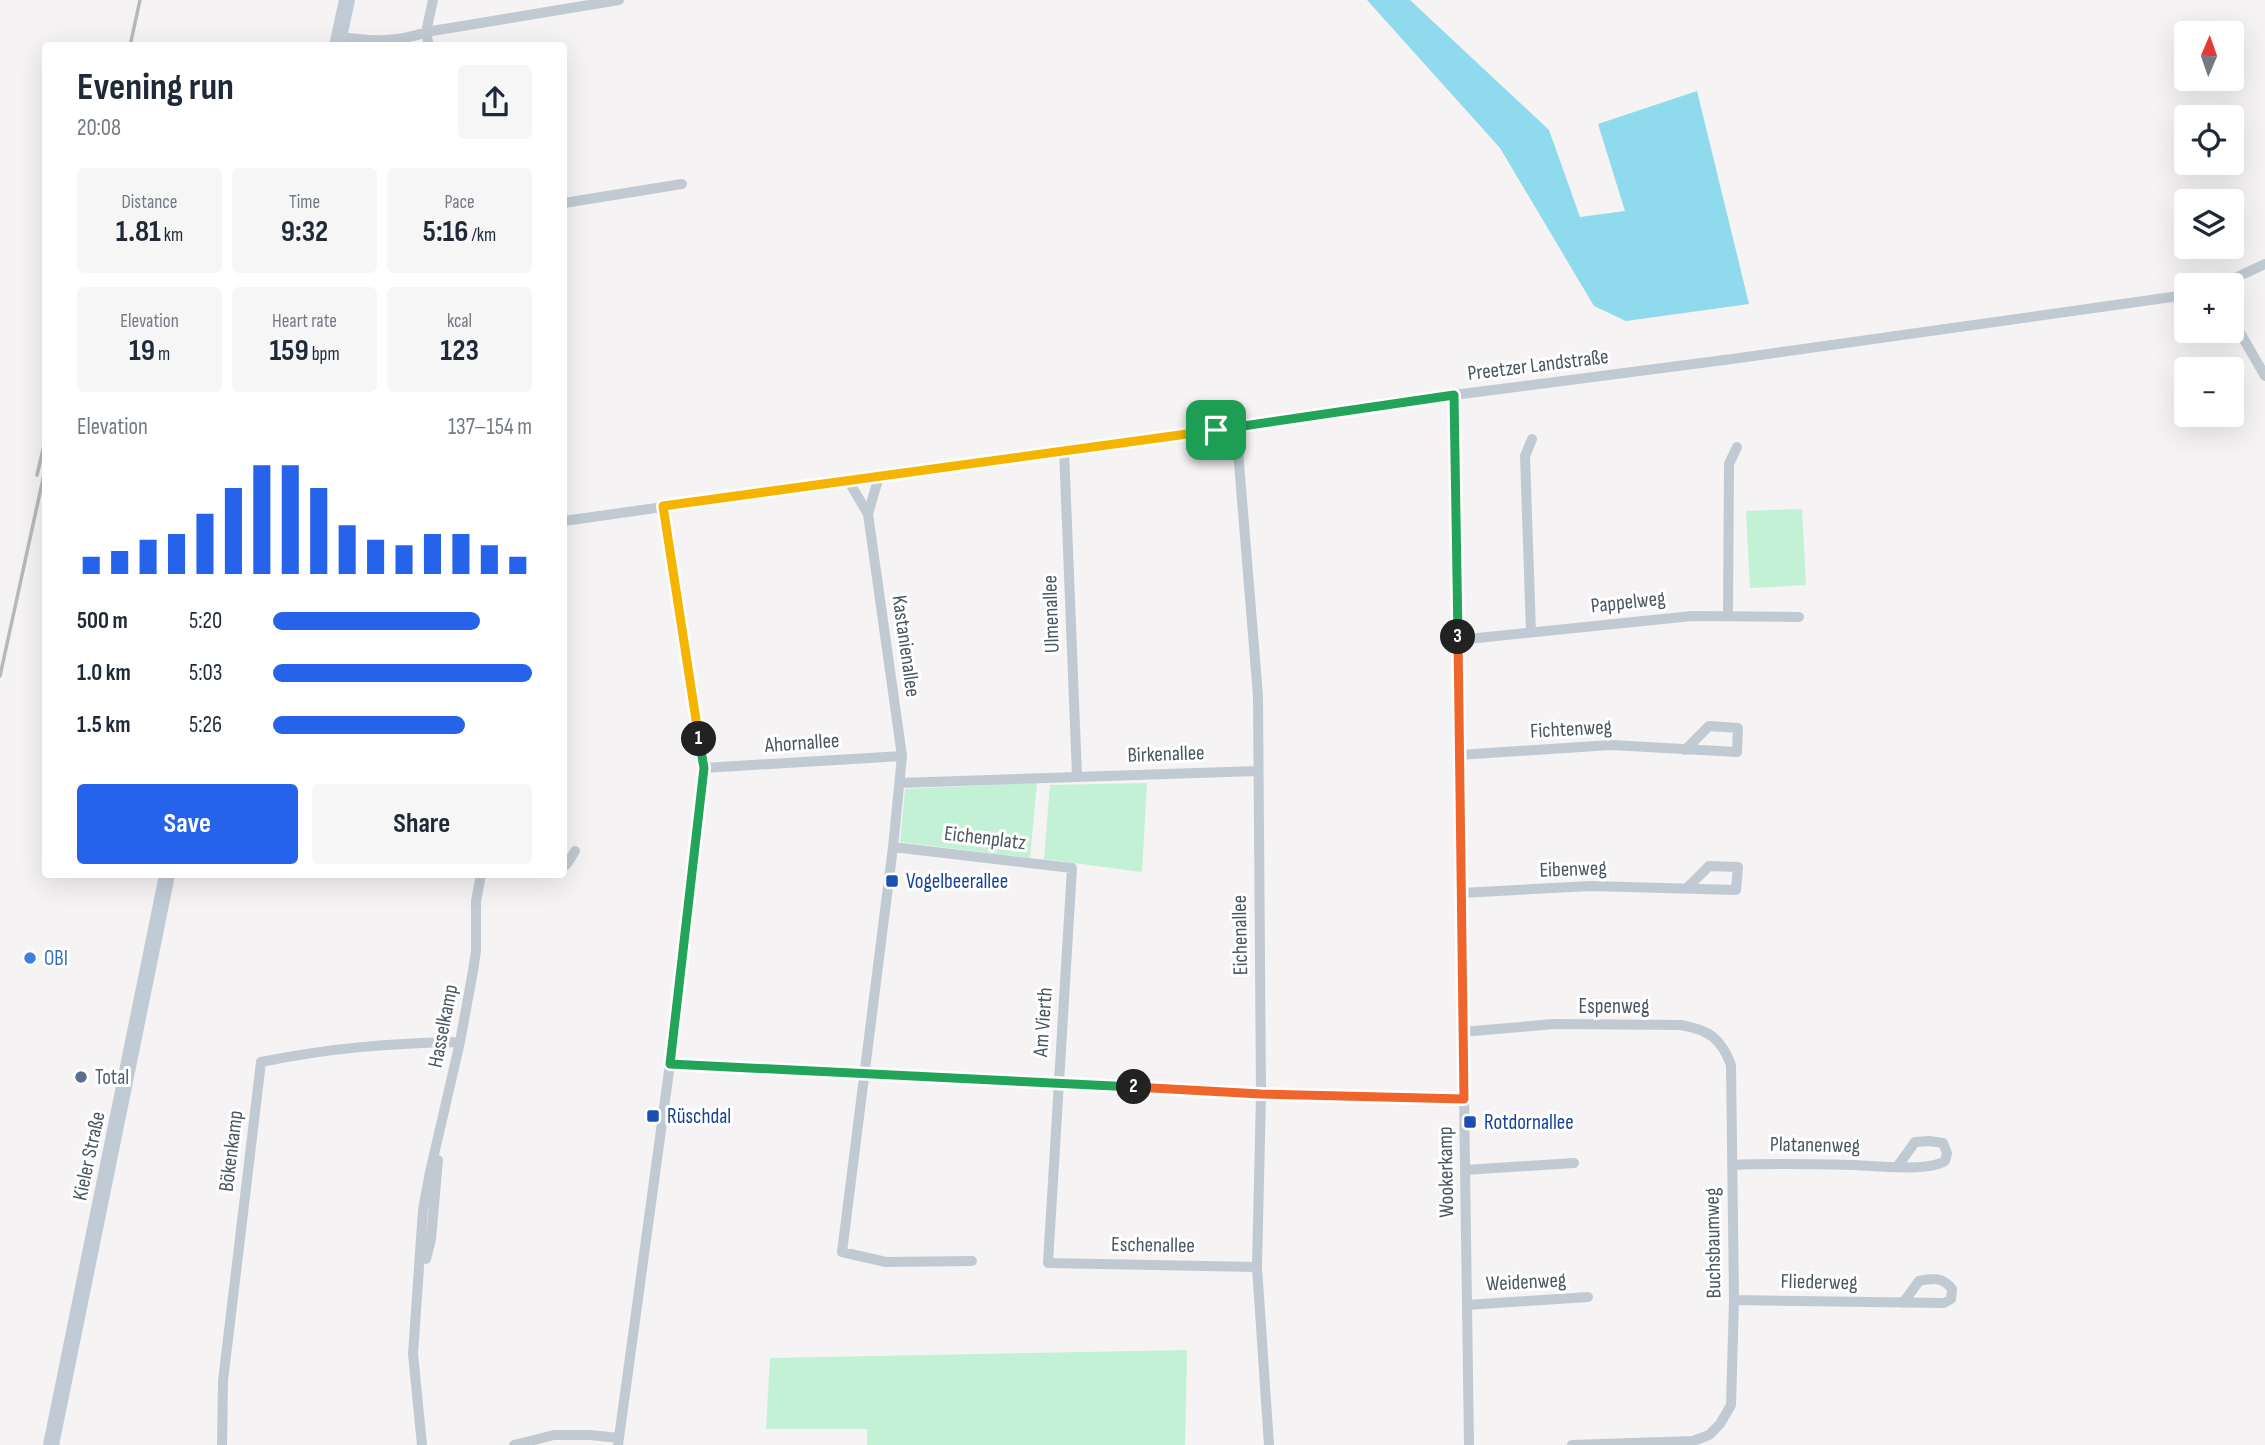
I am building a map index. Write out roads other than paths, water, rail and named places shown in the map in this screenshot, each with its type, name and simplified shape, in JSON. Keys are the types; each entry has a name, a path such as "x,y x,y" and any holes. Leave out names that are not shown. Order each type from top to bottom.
{"main road":[{"path":"338,41 346,0"},
{"name":"Kieler Straße","path":"51,1445 166,878"}],"street":[{"path":"428,42 426,32 433,0"},
{"path":"338,41 409,39 426,32 620,0"},
{"path":"567,203 682,184"},
{"path":"2244,274 2265,264"},
{"name":"Preetzer Landstraße","path":"567,521 1064,449 2174,298"},
{"path":"2244,340 2265,376"},
{"name":"Wookerkamp","path":"1454,395 1469,1445"},
{"name":"Eichenallee","path":"1236,426 1258,696 1261,1094 1257,1266 1269,1445"},
{"path":"1531,632 1525,456 1532,439"},
{"path":"1728,615 1729,464 1737,447"},
{"name":"Ulmenallee","path":"1064,449 1077,776"},
{"name":"Kastanienallee","path":"868,514 879,476"},
{"name":"Kastanienallee","path":"848,480 868,514 902,756 900,783"},
{"path":"514,1445 554,1435 590,1435 618,1441 670,1064 704,768 663,506"},
{"name":"Pappelweg","path":"1458,640 1657,618 1728,615 1799,617"},
{"name":"Fichtenweg","path":"1459,755 1611,745 1685,750 1737,752 1738,728 1709,726 1685,750"},
{"name":"Ahornallee","path":"704,768 902,756"},
{"name":"Birkenallee","path":"1077,776 1257,771"},
{"path":"972,1261 886,1262 842,1252 900,783 1077,776"},
{"name":"Eichenplatz","path":"893,847 1072,868"},
{"path":"567,864 575,851"},
{"name":"Eibenweg","path":"1461,893 1590,886 1686,889 1736,890 1738,867 1709,866 1686,889"},
{"name":"Am Vierth","path":"1048,1263 1072,868"},
{"name":"Hasselkamp","path":"422,1445 413,1354 423,1210 460,1042 476,951 476,901 480,878"},
{"name":"Espenweg","path":"1462,1032 1554,1024 1697,1028 1710,1033 1726,1051 1731,1065 1731,1081"},
{"name":"Bökenkamp","path":"222,1445 223,1381 261,1062 320,1051 397,1042 460,1042"},
{"path":"670,1064 1261,1094 1464,1099"},
{"name":"Buchsbaumweg","path":"1709,1435 1720,1424 1731,1405 1734,1300 1731,1081"},
{"path":"1465,1170 1574,1163"},
{"name":"Platanenweg","path":"1732,1165 1764,1163 1897,1167"},
{"name":"Eschenallee","path":"1048,1263 1257,1266"},
{"name":"Weidenweg","path":"1467,1305 1588,1297"},
{"name":"Fliederweg","path":"1734,1300 1903,1303"},
{"path":"1572,1445 1693,1441 1709,1435 1717,1445"}],"water":[{"path":"1367,0 1410,0 1549,130 1580,217 1625,211 1598,124 1697,91 1749,304 1626,321 1594,306 1500,148"}],"railway":[{"path":"131,42 140,0"},
{"path":"37,475 42,454"},
{"path":"0,676 42,483"}],"place":[{"name":"Vogelbeerallee","path":"892,881"},
{"name":"OBI","path":"30,958"},
{"name":"Total","path":"81,1077"},
{"name":"Rüschdal","path":"653,1116"},
{"name":"Rotdornallee","path":"1470,1122"}]}
